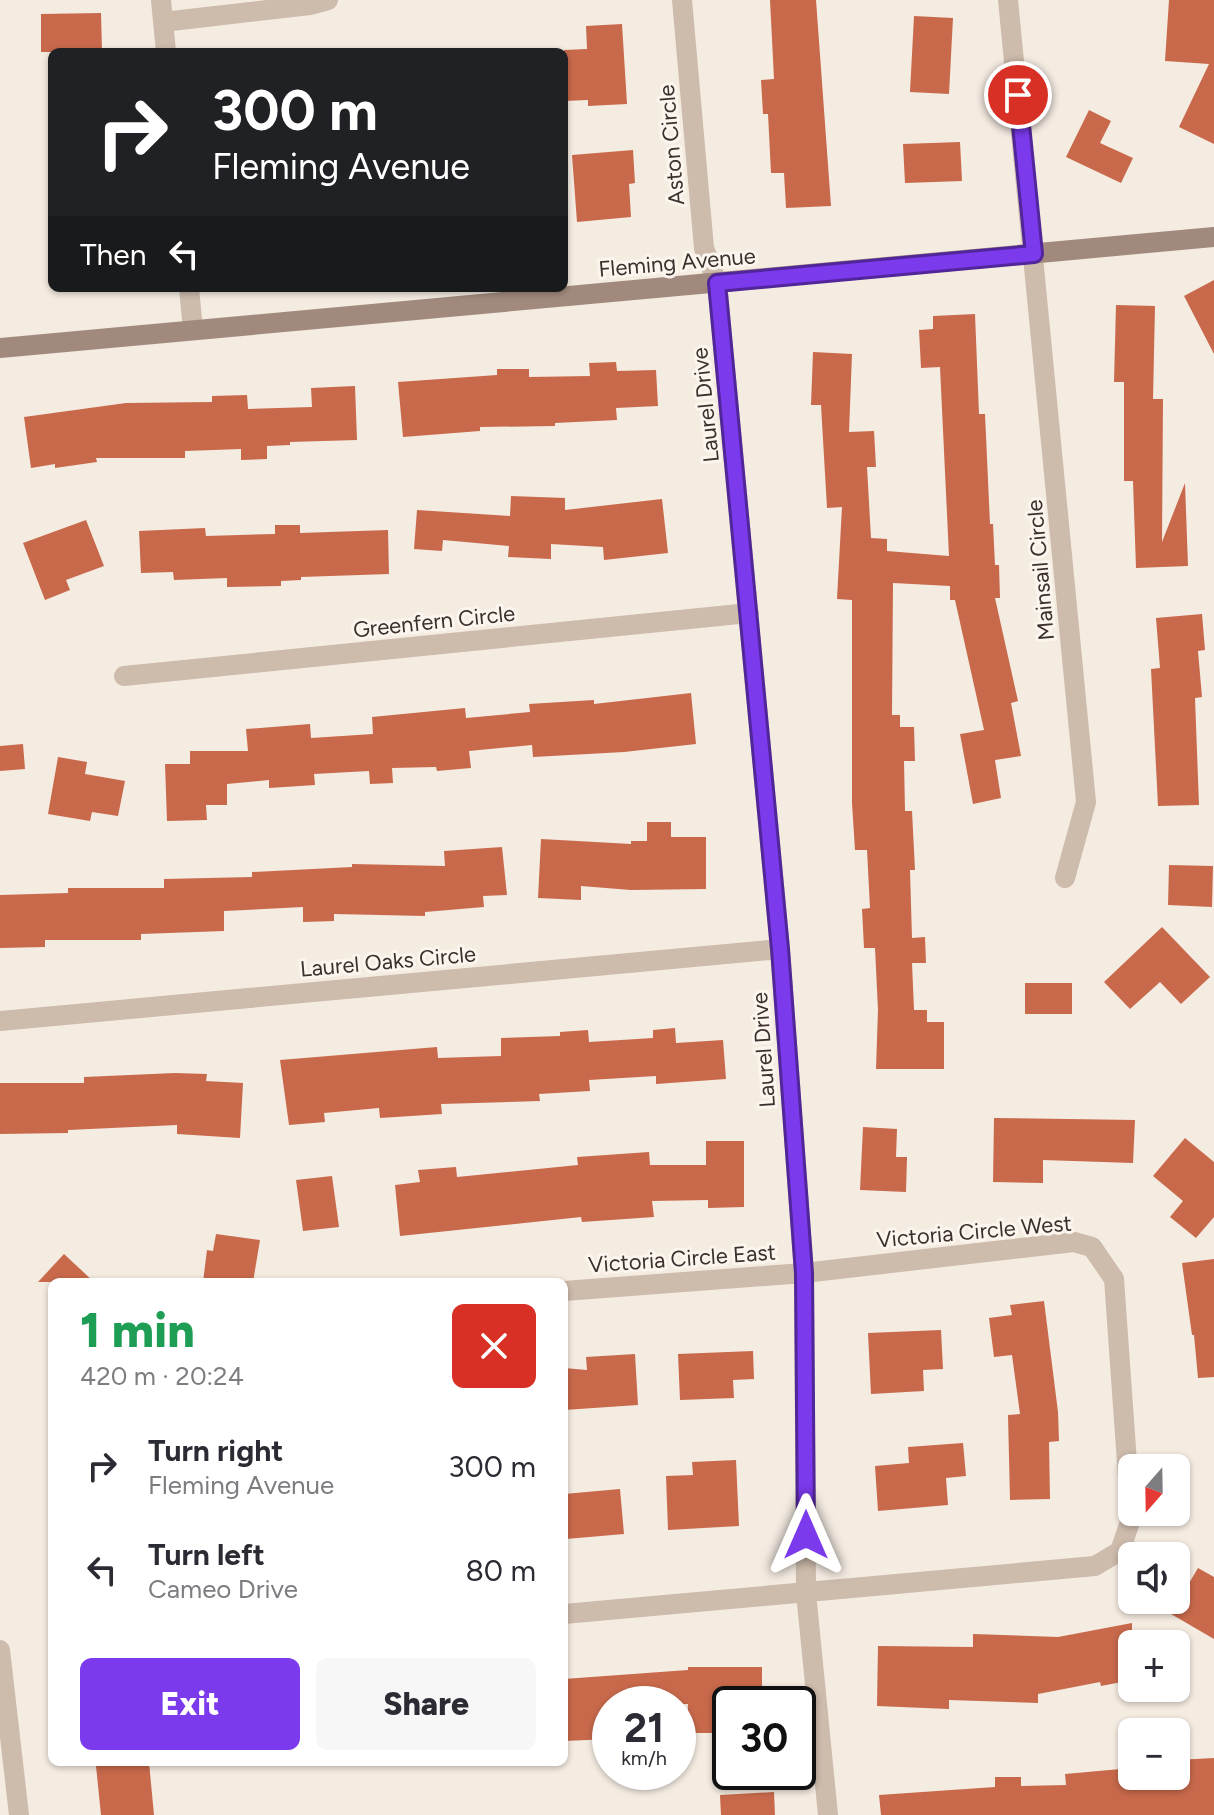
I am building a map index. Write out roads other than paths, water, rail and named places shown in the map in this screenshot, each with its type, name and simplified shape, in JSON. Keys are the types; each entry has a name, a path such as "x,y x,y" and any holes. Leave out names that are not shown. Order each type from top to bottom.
{"street":[{"path":"161,0 166,48"},
{"path":"163,22 310,5 328,0"},
{"name":"Aston Circle","path":"682,0 704,248 717,283"},
{"name":"Mainsail Circle","path":"1008,0 1086,802 1065,878"},
{"name":"Fleming Avenue","path":"0,348 1214,237"},
{"name":"Laurel Drive","path":"717,283 780,949 804,1273 806,1593 828,1815"},
{"path":"189,292 193,330"},
{"name":"Greenfern Circle","path":"124,676 749,613"},
{"name":"Laurel Oaks Circle","path":"0,1021 780,949"},
{"name":"Victoria Circle West","path":"804,1273 1074,1242 1092,1247 1114,1279 1131,1519 1120,1551 1095,1566 806,1593"},
{"name":"Victoria Circle East","path":"568,1291 804,1273"},
{"path":"568,1614 806,1593"},
{"path":"0,1650 19,1815"}]}
